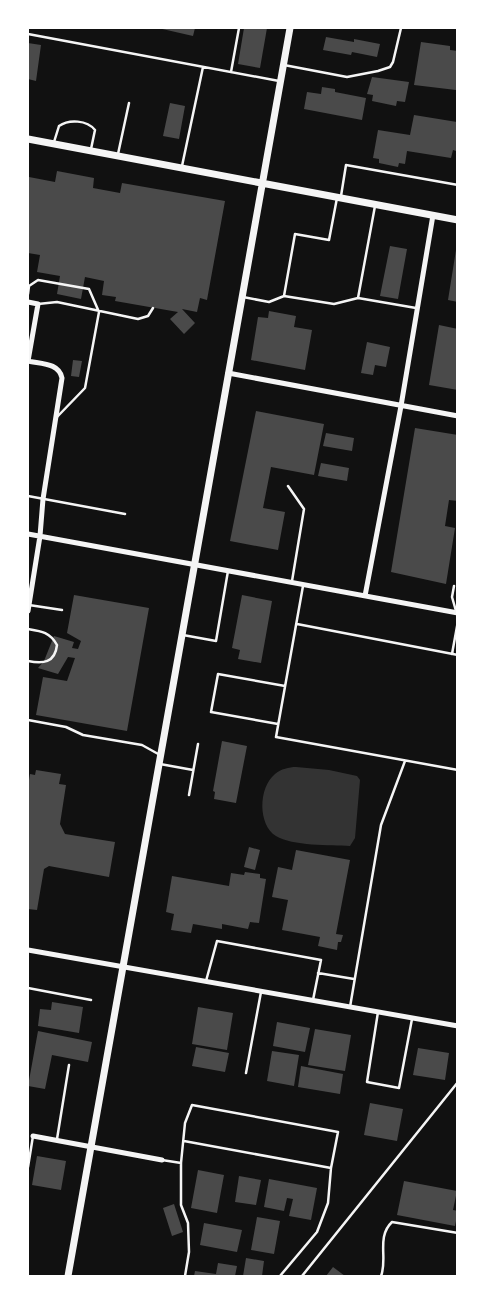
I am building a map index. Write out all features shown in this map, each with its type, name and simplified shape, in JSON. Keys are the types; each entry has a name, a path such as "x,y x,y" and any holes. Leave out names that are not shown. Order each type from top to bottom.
{"street":[{"path":"68,1276 290,28"},
{"path":"28,139 458,220"},
{"path":"365,596 401,406 434,215"},
{"path":"28,302 38,304 28,363 55,367 61,371 62,378 43,499 40,536 30,578 28,608"},
{"path":"228,373 458,416"},
{"path":"28,534 457,613"},
{"path":"28,950 458,1026"},
{"path":"33,1136 162,1160"}],"lane":[{"path":"231,72 239,28"},
{"path":"283,65 347,77 384,69 390,67 393,62 401,28"},
{"path":"28,34 280,81"},
{"path":"181,167 203,67"},
{"path":"118,156 129,103"},
{"path":"54,144 59,126 64,123 90,124 95,130 91,151"},
{"path":"284,296 294,234 329,240 346,166 458,185"},
{"path":"358,298 376,204"},
{"path":"28,294 29,286 38,280 89,289 99,312 85,388 56,418"},
{"path":"242,297 269,302 284,296 334,304 358,298 418,308"},
{"path":"38,304 57,302 138,319 148,316 153,308"},
{"path":"288,486 304,509 292,582"},
{"path":"28,496 125,514"},
{"path":"182,635 216,641 228,571"},
{"path":"304,585 276,737 458,770"},
{"path":"454,586 452,596 457,613"},
{"path":"28,608 62,610"},
{"path":"452,654 458,621"},
{"path":"297,624 458,655"},
{"path":"28,629 50,635 57,645 55,657 50,661 44,663 28,661"},
{"path":"278,724 211,712 218,674 285,686"},
{"path":"28,720 66,726 83,735 142,745 160,755"},
{"path":"189,795 198,744"},
{"path":"350,1007 380,825 405,761"},
{"path":"159,764 193,770"},
{"path":"206,982 216,941 320,960 313,1001"},
{"path":"318,972 354,979"},
{"path":"28,988 90,1000"},
{"path":"246,1073 261,992"},
{"path":"378,1012 367,1082 399,1088 412,1018"},
{"path":"56,1141 69,1065"},
{"path":"185,1276 189,1252 188,1222 181,1205 181,1163 185,1123 192,1105 338,1132 331,1168 328,1203 317,1232 280,1276"},
{"path":"28,1167 33,1136"},
{"path":"184,1141 331,1168"},
{"path":"162,1160 181,1163"},
{"path":"381,1276 383,1270 382,1246 386,1231 392,1222 458,1233"}],"path":[{"path":"302,1276 458,1082"}],"shaded area":[{"path":"296,767 329,770 357,776 360,780 355,838 350,846 292,842 276,836 270,831 263,815 262,806 265,788 269,780 277,772"}],"building":[{"path":"158,28 195,28 193,36"},
{"path":"244,28 267,28 260,68 238,64"},
{"path":"326,37 354,42 354,39 380,44 377,57 352,52 351,55 323,50"},
{"path":"421,42 450,46 450,50 458,51 456,90 414,85"},
{"path":"28,43 41,45 36,81 28,79"},
{"path":"372,77 409,82 405,102 397,101 396,106 372,101 373,95 367,94"},
{"path":"322,87 335,89 335,92 366,98 362,120 304,109 307,92 321,94"},
{"path":"170,103 185,106 179,139 163,136"},
{"path":"414,115 457,122 458,142 456,151 453,150 451,158 407,151 405,164 399,163 398,167 379,163 379,159 373,158 378,130 410,135"},
{"path":"57,171 94,178 93,188 120,193 122,183 225,201 207,300 200,298 197,312 182,309 195,323 184,334 170,319 178,312 115,301 116,297 102,295 104,281 85,277 81,299 57,294 60,276 37,272 40,255 28,253 29,177 55,182"},
{"path":"390,246 407,249 398,299 380,296"},
{"path":"456,250 458,250 458,302 448,300"},
{"path":"269,311 296,316 294,327 312,330 305,370 251,360 258,317 268,318"},
{"path":"439,325 458,329 458,390 429,385"},
{"path":"367,342 390,347 386,367 375,365 373,375 361,373"},
{"path":"73,360 82,361 79,377 71,376"},
{"path":"256,411 324,424 314,475 271,467 263,508 285,512 278,550 230,541"},
{"path":"415,428 458,435 458,501 449,500 445,526 455,528 446,584 391,572"},
{"path":"326,433 354,438 352,451 323,446"},
{"path":"321,463 349,468 347,481 318,476"},
{"path":"74,595 149,608 127,731 36,715 43,677 67,681 75,658 68,657 58,674 38,668 44,661 54,636 74,642 72,648 78,649 81,641 67,633"},
{"path":"242,595 272,601 261,663 238,659 240,650 232,648"},
{"path":"222,741 247,746 236,803 214,799 215,792 213,791"},
{"path":"36,770 61,774 59,784 66,785 60,824 65,834 115,842 109,877 49,866 44,869 37,910 28,909 28,786 30,774 35,775"},
{"path":"249,847 260,850 255,870 244,867"},
{"path":"296,850 350,860 336,934 343,935 341,942 338,942 337,950 318,946 320,937 282,930 288,900 272,897 278,867 292,870"},
{"path":"245,872 260,874 260,878 266,879 259,923 250,922 248,929 222,924 222,929 193,924 191,933 171,930 174,914 166,912 172,876 229,886 231,873 244,875"},
{"path":"52,1002 83,1007 79,1033 38,1026 40,1009 51,1010"},
{"path":"198,1007 233,1013 227,1050 192,1044"},
{"path":"277,1022 310,1028 305,1052 273,1046"},
{"path":"315,1029 351,1035 345,1071 308,1065"},
{"path":"38,1031 92,1042 88,1062 52,1055 45,1089 28,1086"},
{"path":"196,1047 229,1053 225,1072 192,1066"},
{"path":"418,1048 449,1053 445,1080 413,1075"},
{"path":"272,1051 299,1055 294,1086 267,1081"},
{"path":"301,1066 343,1074 340,1094 298,1087"},
{"path":"370,1103 403,1109 397,1141 364,1135"},
{"path":"37,1156 66,1161 61,1190 32,1185"},
{"path":"198,1170 224,1175 217,1213 191,1208"},
{"path":"239,1176 261,1180 256,1205 235,1202"},
{"path":"269,1179 317,1188 311,1220 289,1216 293,1199 287,1198 284,1211 264,1207"},
{"path":"404,1181 457,1191 453,1210 458,1211 455,1226 397,1215"},
{"path":"174,1204 183,1232 172,1236 163,1208"},
{"path":"257,1217 280,1221 274,1254 251,1250"},
{"path":"204,1223 242,1230 237,1252 200,1245"},
{"path":"246,1258 264,1261 262,1276 243,1276"},
{"path":"218,1263 237,1266 235,1276 194,1276 195,1271 216,1274"},
{"path":"333,1267 345,1276 326,1276"}]}
